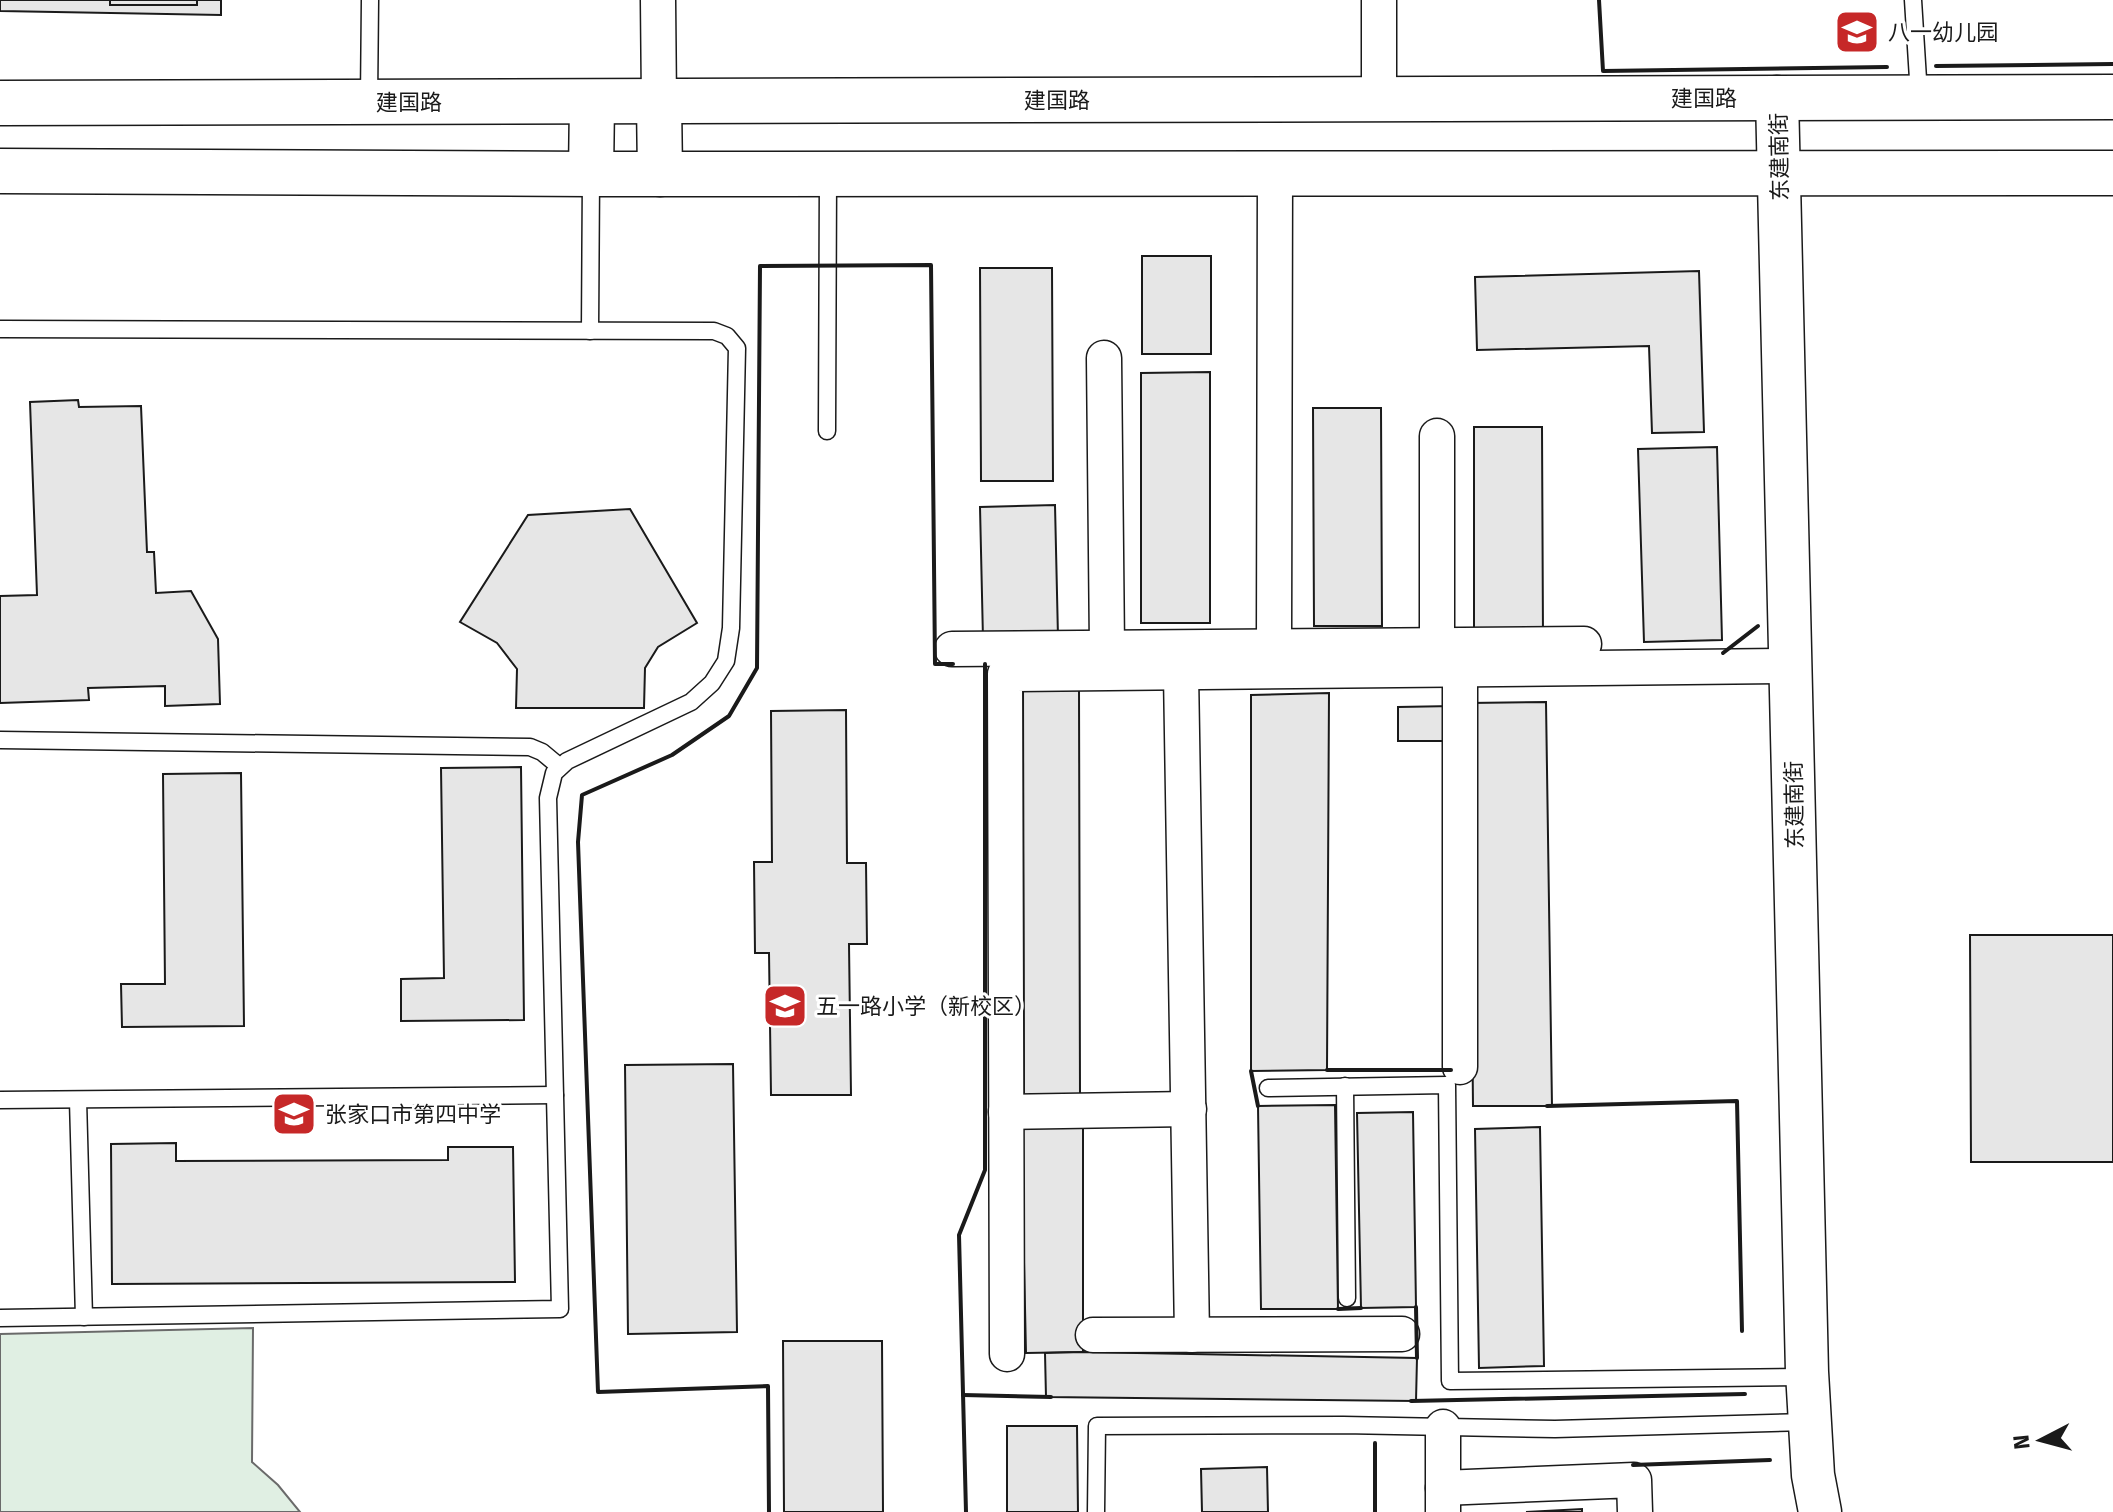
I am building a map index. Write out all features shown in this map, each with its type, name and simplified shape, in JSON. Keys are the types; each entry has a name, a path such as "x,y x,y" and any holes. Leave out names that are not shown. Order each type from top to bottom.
{"main road":[{"name":"建国路","path":"0,103 2113,97"},
{"path":"591,174 592,102"},
{"path":"659,102 660,174"},
{"path":"0,171 591,174 2113,173"}],"street":[{"path":"658,0 659,102"},
{"path":"1379,0 1379,99"},
{"name":"东建南街","path":"1777,97 1808,1377 1813,1475 1820,1512"},
{"path":"1274,646 1275,173"},
{"path":"1104,358 1107,648"},
{"path":"1437,436 1448,657 1460,1067"},
{"path":"1007,1354 1005,674 1181,673 1628,644"},
{"path":"952,649 1274,646 1448,657 1791,666"},
{"path":"1181,673 1192,1335"},
{"path":"1006,1112 1189,1109"},
{"path":"1093,1335 1402,1334"},
{"path":"1443,1427 1443,1500 1634,1480 1635,1512"}],"lane":[{"path":"369,102 370,0"},
{"path":"1913,0 1919,97"},
{"path":"590,331 591,174"},
{"path":"827,431 828,174"},
{"path":"0,329 714,331 727,336 737,348 731,628 726,661 712,683 691,702 567,761 554,773 548,798 560,1309 0,1318"},
{"path":"0,740 530,747 542,752 560,767"},
{"path":"1268,1088 1447,1085 1450,1381 1808,1377"},
{"path":"1345,1086 1347,1298"},
{"path":"0,1100 555,1095"},
{"path":"78,1100 84,1317"},
{"path":"1096,1512 1097,1426 1343,1425 1555,1429 1810,1422"}],"green space":[{"path":"253,1328 252,1462 278,1485 300,1512 0,1512 0,1334"}],"building":[{"path":"0,0 110,0 110,5 197,5 197,0 221,0 221,15 0,11"},
{"path":"110,0 197,0 197,5 110,5"},
{"path":"1142,256 1211,256 1211,354 1142,354"},
{"path":"980,268 1052,268 1053,481 981,481"},
{"path":"1699,271 1704,432 1652,433 1649,346 1477,350 1475,277"},
{"path":"1210,372 1210,623 1141,623 1141,373"},
{"path":"78,400 79,407 141,406 147,552 154,552 156,593 191,591 218,639 220,704 165,706 165,686 88,688 89,700 0,703 0,596 37,595 30,402"},
{"path":"1313,408 1381,408 1382,626 1314,626"},
{"path":"1474,427 1542,427 1543,637 1474,638"},
{"path":"1717,447 1722,640 1644,642 1638,449"},
{"path":"1055,505 1058,637 983,639 980,507"},
{"path":"630,509 697,623 658,647 645,668 644,708 516,708 517,669 497,643 460,622 528,515"},
{"path":"1023,687 1079,688 1080,1098 1024,1099"},
{"path":"1329,693 1327,1070 1251,1071 1251,695"},
{"path":"1546,702 1552,1106 1473,1106 1469,703"},
{"path":"1453,706 1454,741 1398,741 1398,707"},
{"path":"846,710 847,863 866,863 867,944 849,944 851,1095 771,1095 769,953 755,953 754,862 772,862 771,711"},
{"path":"521,767 524,1020 401,1021 401,979 444,978 441,768"},
{"path":"241,773 244,1026 122,1027 121,984 165,984 163,774"},
{"path":"1970,935 2113,935 2113,1162 1971,1162"},
{"path":"733,1064 737,1332 628,1334 625,1065"},
{"path":"1335,1105 1338,1309 1261,1309 1258,1106"},
{"path":"1413,1112 1416,1307 1361,1308 1357,1113"},
{"path":"1083,1125 1083,1352 1026,1353 1021,1126"},
{"path":"1540,1127 1544,1366 1479,1368 1475,1129"},
{"path":"176,1143 176,1161 448,1160 448,1147 513,1147 515,1282 112,1284 111,1144"},
{"path":"783,1341 882,1341 883,1512 784,1512"},
{"path":"1045,1353 1417,1358 1416,1401 1046,1397"},
{"path":"1007,1426 1077,1426 1078,1512 1007,1512"},
{"path":"1267,1467 1268,1512 1202,1512 1201,1469"},
{"path":"1582,1509 1582,1512 1526,1512"}],"wall":[{"path":"1599,0 1603,71 1887,67"},
{"path":"1936,66 2113,64"},
{"path":"769,1512 768,1386 598,1392 578,842 582,795 672,755 729,716 757,668 760,266 931,265 935,664 953,664"},
{"path":"1723,653 1758,626"},
{"path":"966,1512 959,1235 985,1170 985,664"},
{"path":"1327,1070 1451,1070"},
{"path":"1251,1071 1258,1106"},
{"path":"1547,1106 1737,1101 1742,1331"},
{"path":"1416,1307 1417,1358"},
{"path":"1338,1309 1361,1308"},
{"path":"1411,1401 1745,1394"},
{"path":"963,1395 1051,1397"},
{"path":"1375,1443 1375,1512"},
{"path":"1633,1465 1770,1460"}],"place":[{"name":"八一幼儿园","path":"1857,32"},
{"name":"五一路小学（新校区）","path":"785,1006"},
{"name":"张家口市第四中学","path":"294,1114"}]}
